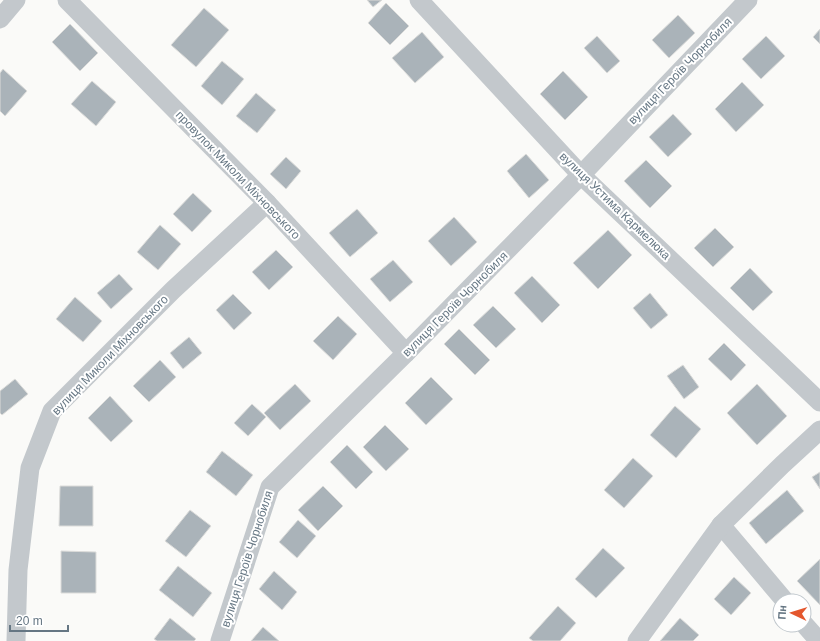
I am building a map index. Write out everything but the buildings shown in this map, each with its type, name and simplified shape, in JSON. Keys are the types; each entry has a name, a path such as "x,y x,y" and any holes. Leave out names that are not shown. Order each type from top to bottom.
{"street":[{"path":"0,19 16,0"},
{"name":"провулок Миколи Міхновського","path":"68,0 267,203 406,353"},
{"name":"вулиця Устима Кармелюка","path":"419,0 581,175 820,402"},
{"name":"вулиця Героїв Чорнобиля","path":"220,641 270,487 406,353 581,175 748,0"},
{"name":"вулиця Миколи Міхновського","path":"16,641 18,570 30,468 52,411 173,290 267,203"},
{"path":"637,641 721,525 820,430"},
{"path":"721,525 778,593"},
{"path":"811,633 818,641"}]}
